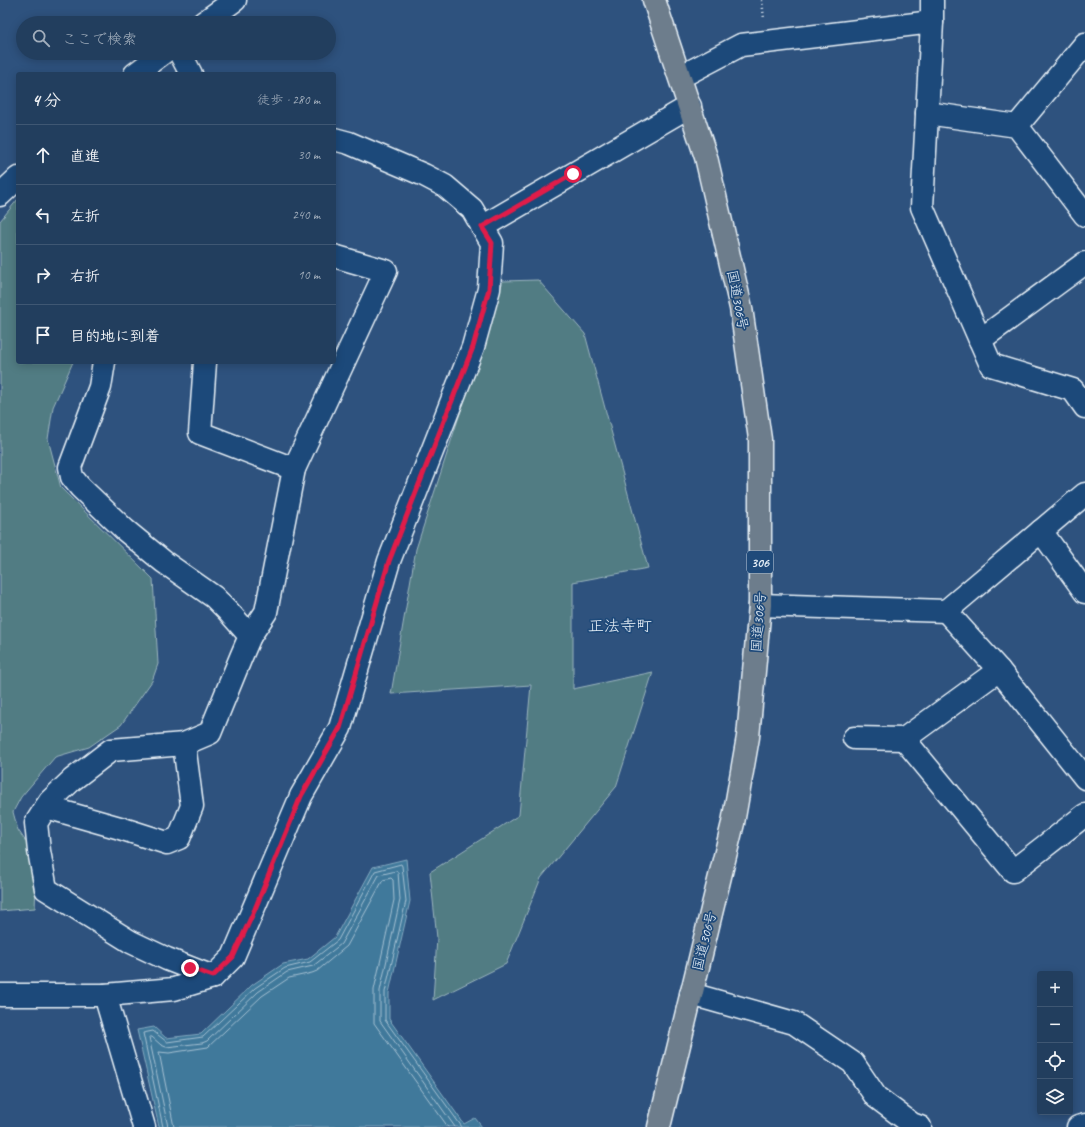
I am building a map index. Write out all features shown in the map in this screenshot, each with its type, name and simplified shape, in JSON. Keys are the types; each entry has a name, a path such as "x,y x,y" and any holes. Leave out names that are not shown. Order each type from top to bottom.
{"highway":[{"name":"国道306号","path":"654,0 706,157 741,308 760,439 760,606 748,736 733,823 659,1127"}],"street":[{"path":"213,16 235,0"},
{"path":"932,0 922,207 991,365 1072,390 1085,408"},
{"path":"680,77 741,45 932,22"},
{"path":"1017,126 1085,44"},
{"path":"137,72 153,60"},
{"path":"184,60 191,72"},
{"path":"482,227 690,106"},
{"path":"927,113 1017,126 1085,214"},
{"path":"0,995 105,995 174,989 213,976 233,957 255,909 301,796 340,728 389,561 473,347 489,289 492,243 472,209 445,186 424,175 349,143 336,140"},
{"path":"0,195 16,180"},
{"path":"213,976 167,959 131,942 46,889 39,851 36,823 50,801 72,780 111,750 184,744 210,734 250,636 266,612 294,469 386,271 336,257"},
{"path":"980,340 1085,263"},
{"path":"104,364 100,387 70,466 72,477 80,487 125,530 164,562 214,597 250,636"},
{"path":"205,364 200,433 294,469"},
{"path":"760,606 946,611 1085,494"},
{"path":"1041,531 1085,592"},
{"path":"946,611 999,670 1085,778"},
{"path":"854,738 904,739 999,670"},
{"path":"904,739 1013,871 1085,815"},
{"path":"46,808 120,828 167,843 179,838 192,806 184,744"},
{"path":"691,994 794,1023 853,1063 876,1097 912,1124 920,1127"},
{"path":"105,995 144,1127"},
{"path":"1078,1127 1085,1124"}],"green space":[{"path":"16,201 16,364 72,364 53,407 48,439 61,488 153,579 158,664 152,681 121,725 89,747 55,757 21,797 13,812 18,830 37,858 35,908 0,911 0,221"},
{"path":"538,280 585,334 648,568 573,582 573,689 653,672 616,787 541,878 506,964 433,1000 437,938 430,872 519,815 531,685 391,694 416,549 503,281"}],"water":[{"path":"406,859 410,901 389,993 389,1019 464,1124 475,1118 482,1127 159,1127 137,1030 154,1027 166,1038 201,1034 252,985 283,964 308,959 335,937 373,867"}],"district":[{"name":"正法寺町","path":"620,625"}],"route":[{"path":"190,968 213,976 233,957 255,909 301,796 340,728 389,561 473,347 489,289 492,243 482,227 573,174"}]}
